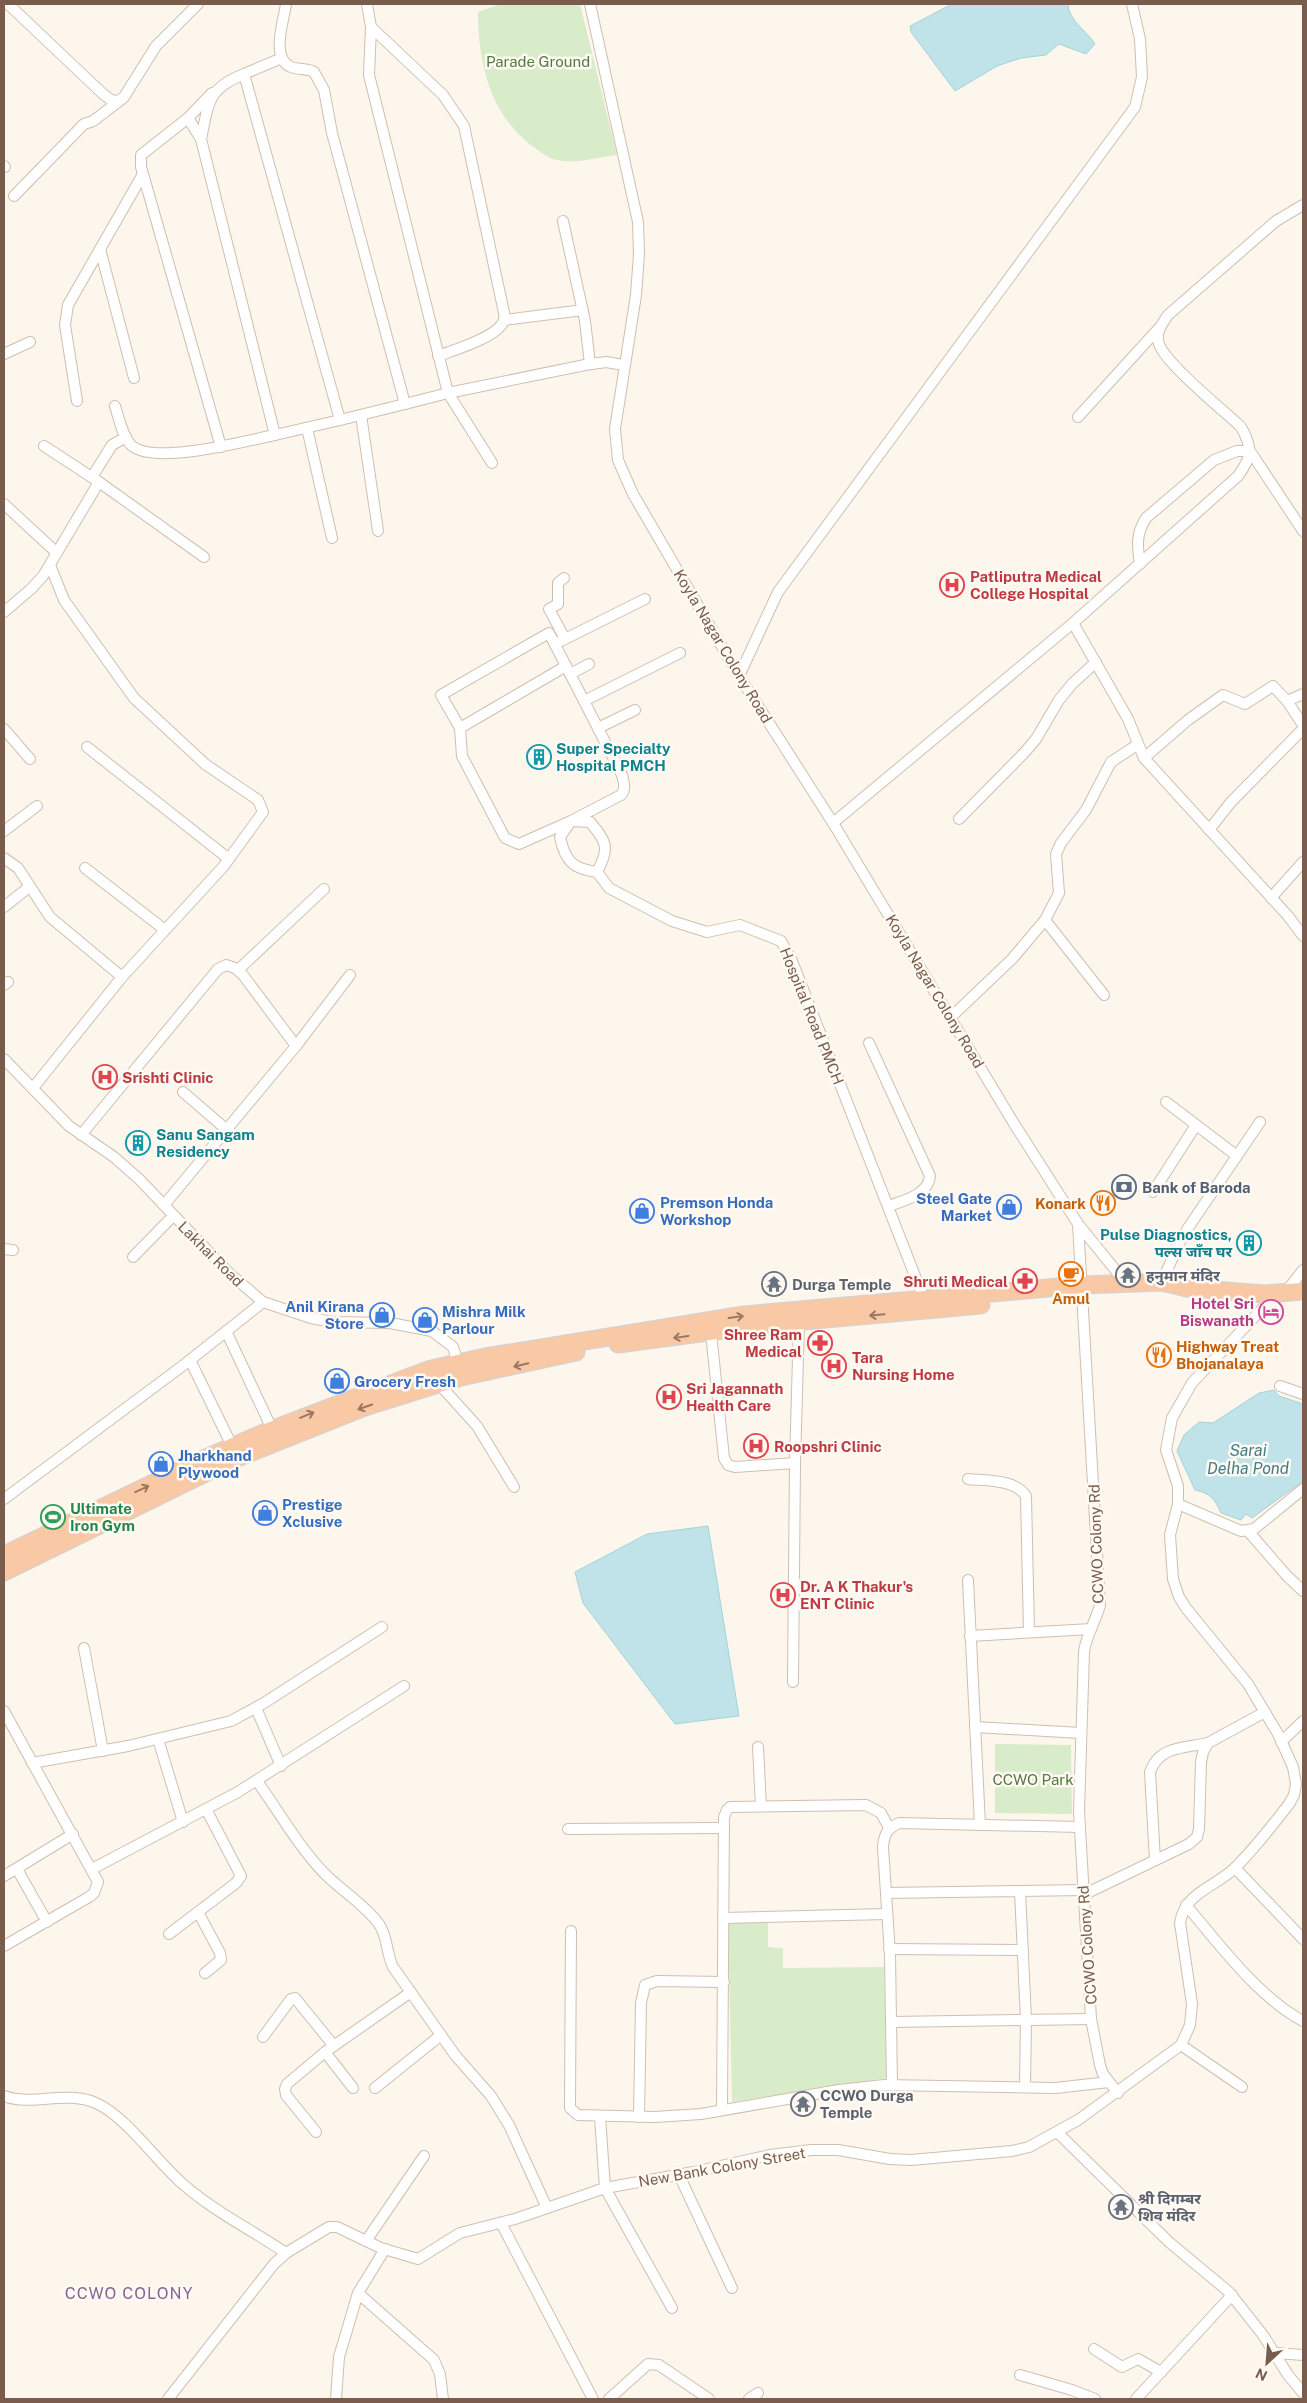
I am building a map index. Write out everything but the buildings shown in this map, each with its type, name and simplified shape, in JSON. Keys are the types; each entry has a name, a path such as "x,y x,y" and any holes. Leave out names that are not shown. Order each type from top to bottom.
{"highway":[{"path":"4,1555 232,1446 404,1378 616,1344 711,1333 770,1319 799,1322 1082,1290 1126,1282 1162,1282 1187,1288 1280,1294 1303,1291"},
{"path":"4,1572 263,1446 365,1407 439,1384 460,1370 659,1328 770,1319 924,1299 1082,1290 1160,1292 1187,1288"}],"street":[{"path":"14,196 84,124 93,121 124,97 156,46 198,4"},
{"path":"286,4 280,40 282,58 290,67 314,72 324,90 332,133 405,404"},
{"path":"367,4 371,27 369,75 448,393 492,463"},
{"name":"Koyla Nagar Colony Road","path":"590,4 638,222 639,254 636,295 615,429 618,460 632,494 739,676 833,823 1013,1122 1078,1224 1126,1282"},
{"path":"739,676 778,592 1135,107 1142,77 1140,40 1132,4"},
{"path":"15,6 102,93 111,100 118,101 124,97"},
{"path":"371,27 443,95 464,126 504,320 498,330 486,337 438,356"},
{"path":"221,446 143,174 142,155 188,118 215,90 230,80 282,58"},
{"path":"244,74 340,420"},
{"path":"201,139 207,110 215,90"},
{"path":"188,118 201,139 275,435"},
{"path":"77,401 66,315 68,305 143,174"},
{"path":"1078,417 1159,328 1168,315 1276,221 1303,205"},
{"path":"563,222 583,310 590,364"},
{"path":"100,250 134,378"},
{"path":"504,320 583,310"},
{"path":"833,823 1073,623 1238,476 1247,463 1250,451 1248,439 1241,427 1168,360 1158,343 1159,328"},
{"path":"4,354 30,342"},
{"path":"115,406 126,437 131,445 146,454 163,455 221,446 308,428 448,393 590,364 606,362 624,364"},
{"path":"361,415 378,531"},
{"path":"308,428 332,538"},
{"path":"4,612 31,589 50,565 96,480 112,446 126,437"},
{"path":"44,446 96,480 204,557"},
{"path":"1140,564 1136,539 1139,528 1146,518 1214,460 1237,451 1250,451"},
{"path":"1250,451 1303,531"},
{"path":"4,504 57,553"},
{"path":"33,1088 122,977 229,859 263,812 258,800 205,764 134,698 64,600 50,565"},
{"path":"564,578 558,583 558,604 549,609 565,639"},
{"path":"555,644 645,599"},
{"path":"1073,623 1128,719 1137,745 1144,758 1303,936"},
{"path":"549,633 555,644 622,775 624,791 621,795 571,822 519,844 505,838 462,756 460,728 442,695 549,633"},
{"path":"584,700 680,653"},
{"path":"959,819 1036,739 1072,684 1096,662"},
{"path":"460,728 568,670 588,664"},
{"path":"1144,758 1188,720 1222,695 1246,704 1273,686 1303,725"},
{"path":"1286,701 1303,694"},
{"path":"598,728 635,710"},
{"path":"4,729 30,759"},
{"path":"1209,830 1231,802 1303,729"},
{"path":"951,1017 1012,960 1045,920 1059,893 1056,854 1061,843 1086,810 1111,762 1137,745"},
{"path":"87,747 229,859"},
{"path":"4,831 36,806"},
{"path":"571,822 590,822 604,839 606,856 597,872 576,867 563,853 560,838 571,822"},
{"path":"4,858 18,868 50,917 122,977"},
{"path":"1271,898 1303,862"},
{"path":"85,868 165,930"},
{"name":"Hospital Road PMCH","path":"597,872 609,888 672,921 707,932 740,925 781,940 792,961 924,1299"},
{"path":"4,906 29,887"},
{"path":"238,970 324,888"},
{"path":"1045,920 1104,995"},
{"path":"81,1135 218,969 226,965 238,970 296,1046"},
{"path":"164,1205 296,1046 350,975"},
{"path":"869,1043 930,1176 929,1184 924,1191 889,1206"},
{"name":"Lakhai Road","path":"4,1059 69,1126 114,1157 236,1279 264,1302 310,1318 333,1322 390,1323 432,1331 453,1347 460,1370"},
{"path":"183,1092 227,1130"},
{"path":"1166,1102 1237,1156"},
{"path":"1162,1282 1188,1228 1260,1122"},
{"path":"1153,1192 1196,1125"},
{"path":"133,1257 173,1216"},
{"name":"Koyla Nagar Colony Road","path":"1078,1224 1082,1290"},
{"path":"1242,2087 1181,2045 1190,2025 1192,2004 1180,1924 1181,1913 1194,1896 1235,1868 1289,1804 1300,1784 1281,1742 1248,1684 1180,1597 1173,1579 1170,1550 1170,1535 1178,1504 1178,1486 1166,1450 1172,1418 1192,1383 1303,1270"},
{"name":"CCWO Colony Rd","path":"1082,1290 1100,1604 1086,1640 1084,1652 1080,1827 1091,2019 1100,2066 1118,2093"},
{"path":"4,1499 190,1360 264,1302"},
{"path":"793,1682 794,1463 799,1322"},
{"path":"226,1332 272,1430"},
{"path":"711,1333 724,1458 728,1465 735,1467 794,1463"},
{"path":"190,1360 232,1446"},
{"path":"439,1384 477,1426 514,1487"},
{"path":"1280,1386 1303,1394"},
{"path":"968,1479 1012,1485 1021,1488 1026,1496 1029,1632"},
{"path":"1178,1504 1241,1531 1248,1531 1254,1529 1303,1489"},
{"path":"1248,1531 1287,1576 1303,1591"},
{"path":"968,1580 980,1825"},
{"path":"32,1763 216,1726 256,1708 382,1627"},
{"path":"970,1636 1091,1628"},
{"path":"84,1648 103,1750"},
{"path":"92,1869 183,1822 282,1766 404,1686"},
{"path":"256,1708 282,1766"},
{"path":"4,1711 98,1882 94,1893 4,1946"},
{"path":"1155,1860 1150,1772 1153,1761 1161,1753 1208,1743 1265,1712"},
{"path":"1281,1742 1303,1721"},
{"path":"975,1727 1081,1733"},
{"path":"158,1739 183,1822"},
{"path":"886,1893 1020,1891 1083,1893 1155,1860 1189,1844 1197,1837 1200,1829 1201,1762 1203,1752 1208,1743"},
{"path":"758,1747 761,1806"},
{"path":"256,1781 325,1873 379,1924 388,1943 390,1961 441,2035 495,2103 509,2126 547,2208"},
{"path":"722,2110 725,1813 730,1807 866,1805 880,1813 889,1828"},
{"path":"169,1934 236,1883 242,1876 206,1809"},
{"path":"892,2086 888,1914 884,1847 884,1837 889,1828 899,1823 1080,1827"},
{"path":"568,1829 724,1828"},
{"path":"4,1876 73,1834"},
{"path":"1235,1868 1303,1939"},
{"path":"17,1869 47,1922"},
{"path":"1020,1891 1026,2020 1025,2087"},
{"path":"1186,1905 1220,1946 1277,2005 1303,2021"},
{"path":"198,1912 220,1953 221,1960 205,1973"},
{"path":"724,1918 888,1914"},
{"path":"570,1931 570,2108 578,2114 600,2117 700,2114 839,2090 892,2086 1055,2088 1109,2082"},
{"path":"889,1948 1023,1950"},
{"path":"638,2117 641,2003 645,1985 657,1981 724,1982"},
{"path":"316,2132 286,2095 285,2089 287,2084 325,2052 411,1992"},
{"path":"262,2037 291,1999 295,1998 334,2046"},
{"path":"891,2022 1091,2019"},
{"path":"375,2088 441,2035"},
{"name":"New Bank Colony Street","path":"168,2399 232,2314 286,2252 329,2227 337,2227 385,2250 418,2259 460,2233 501,2223 605,2188 679,2175 770,2155 811,2150 838,2150 890,2159 911,2160 1029,2148 1058,2132 1118,2093 1181,2045"},
{"path":"325,2052 353,2088"},
{"path":"4,2096 21,2100 71,2097 99,2105 121,2121 185,2186 208,2204 286,2252"},
{"path":"600,2117 605,2188 672,2308"},
{"path":"1058,2132 1169,2242 1232,2295 1276,2354 1288,2375 1303,2393"},
{"path":"366,2241 424,2156"},
{"path":"679,2175 732,2288"},
{"path":"501,2223 591,2395 580,2399"},
{"path":"336,2399 340,2357 358,2293 385,2250"},
{"path":"358,2293 434,2360 440,2374 443,2399"},
{"path":"1136,2399 1232,2295"},
{"path":"1094,2349 1118,2366 1126,2366 1138,2359 1161,2372"},
{"path":"1276,2354 1303,2355"},
{"path":"609,2399 648,2364 653,2363 659,2365 708,2399"},
{"path":"1020,2376 1072,2390 1095,2399"}],"green space":[{"name":"Parade Ground","path":"500,4 580,4 617,155 576,161 554,159 532,146 506,119 496,103 484,68 478,12"},
{"name":"CCWO Park","path":"995,1744 1071,1745 1072,1814 995,1813"},
{"path":"768,1920 768,1947 783,1948 783,1968 884,1967 887,2078 732,2102 728,1922"}],"water":[{"path":"952,4 1068,4 1075,21 1095,44 1086,54 1059,44 1046,55 1021,58 997,66 955,91 911,32 910,26"},
{"name":"Sarai Delha Pond","path":"1274,1390 1279,1396 1303,1404 1303,1481 1252,1518 1246,1514 1241,1520 1221,1513 1211,1497 1195,1490 1177,1451 1184,1435 1199,1422 1213,1423 1259,1393"},
{"path":"708,1526 739,1716 675,1724 583,1603 575,1572 647,1534"}],"place":[{"name":"Patliputra Medical College Hospital","path":"952,585"},
{"name":"Super Specialty Hospital PMCH","path":"539,757"},
{"name":"Srishti Clinic","path":"105,1077"},
{"name":"Sanu Sangam Residency","path":"138,1143"},
{"name":"Bank of Baroda","path":"1124,1187"},
{"name":"Konark","path":"1103,1203"},
{"name":"Steel Gate Market","path":"1009,1207"},
{"name":"Premson Honda Workshop","path":"642,1211"},
{"name":"Pulse Diagnostics, पल्स जाँच घर","path":"1249,1243"},
{"name":"Amul","path":"1071,1274"},
{"name":"हनुमान मंदिर","path":"1128,1275"},
{"name":"Shruti Medical","path":"1025,1281"},
{"name":"Durga Temple","path":"774,1284"},
{"name":"Hotel Sri Biswanath","path":"1271,1312"},
{"name":"Anil Kirana Store","path":"382,1315"},
{"name":"Mishra Milk Parlour","path":"425,1320"},
{"name":"Shree Ram Medical","path":"820,1343"},
{"name":"Highway Treat Bhojanalaya","path":"1159,1355"},
{"name":"Tara Nursing Home","path":"834,1366"},
{"name":"Grocery Fresh","path":"337,1381"},
{"name":"Sri Jagannath Health Care","path":"669,1397"},
{"name":"Roopshri Clinic","path":"756,1446"},
{"name":"Jharkhand Plywood","path":"161,1464"},
{"name":"Prestige Xclusive","path":"265,1513"},
{"name":"Ultimate Iron Gym","path":"53,1517"},
{"name":"Dr. A K Thakur's ENT Clinic","path":"783,1595"},
{"name":"CCWO Durga Temple","path":"803,2104"},
{"name":"श्री दिगम्बर शिव मंदिर","path":"1121,2207"}],"district":[{"name":"CCWO COLONY","path":"129,2293"}]}
